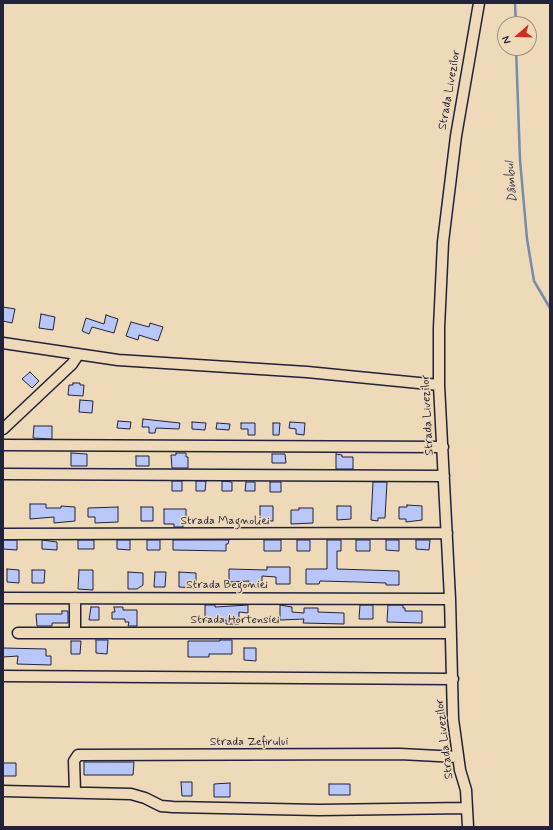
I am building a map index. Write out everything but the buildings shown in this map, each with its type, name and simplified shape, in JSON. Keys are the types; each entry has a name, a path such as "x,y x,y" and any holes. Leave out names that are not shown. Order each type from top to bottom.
{"street":[{"name":"Strada Livezilor","path":"468,827 466,790 458,757 453,719 450,599 439,385 439,328 443,242 456,136 479,3"},
{"path":"3,343 118,360 306,372 439,385"},
{"path":"3,428 72,364 78,355"},
{"path":"3,445 443,447"},
{"path":"3,474 444,476"},
{"name":"Strada Magnoliei","path":"3,534 447,533"},
{"name":"Strada Begoniei","path":"3,598 450,599"},
{"path":"74,632 75,598"},
{"name":"Strada Hortensiei","path":"18,633 451,633"},
{"path":"3,676 452,679"},
{"name":"Strada Zefirului","path":"75,792 74,761 78,756 400,754 458,757"},
{"path":"3,791 131,794 145,798 161,806 173,807 319,810 467,808"}],"waterway":[{"name":"Dâmbul","path":"515,3 516,16"},
{"name":"Dâmbul","path":"516,56 520,160 527,239 534,281 550,308"}]}
